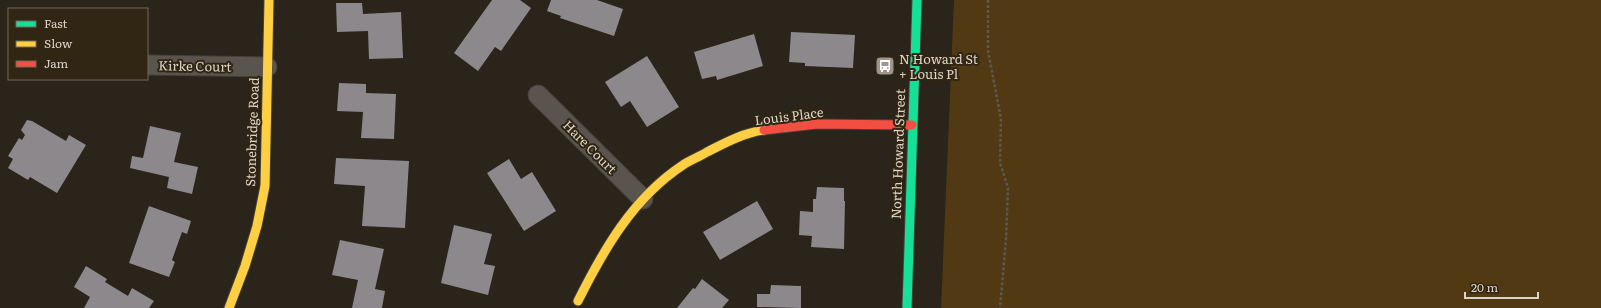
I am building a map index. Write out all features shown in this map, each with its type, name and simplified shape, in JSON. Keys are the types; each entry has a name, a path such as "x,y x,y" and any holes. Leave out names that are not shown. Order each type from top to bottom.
{"street":[{"name":"Stonebridge Road","path":"228,308 245,266 257,226 265,186 269,0"},
{"name":"North Howard Street","path":"907,308 916,0"},
{"name":"Kirke Court","path":"148,65 267,67"},
{"name":"Hare Court","path":"538,95 643,199"},
{"name":"Louis Place","path":"578,301 595,266 618,229 643,199 664,179 684,164 725,143 761,130 815,124 912,125"}],"path":[{"path":"988,0 988,50 1001,119 1000,162 1008,188 1006,240 1000,308"}],"shaded area":[{"path":"954,0 1601,0 1601,308 941,308"}],"building":[{"path":"492,0 520,0 531,8 501,51 495,47 478,71 454,53"},
{"path":"551,0 597,0 623,9 614,36 560,18 561,16 547,11"},
{"path":"336,3 362,3 363,14 401,12 403,58 369,59 368,31 337,32"},
{"path":"791,32 855,35 853,68 805,66 805,63 789,62"},
{"path":"754,34 763,66 717,80 716,76 702,79 694,52"},
{"path":"647,56 679,107 647,127 630,101 621,107 605,82"},
{"path":"339,83 366,84 366,93 396,94 394,139 361,138 363,112 337,111"},
{"path":"27,120 32,121 66,141 69,135 86,145 57,193 30,177 28,180 8,168 13,159 8,156 19,138 22,140 25,135 21,130"},
{"path":"150,126 181,133 174,162 198,167 192,194 167,188 169,177 130,168 132,156 143,158"},
{"path":"336,158 409,161 405,228 362,226 365,186 334,184"},
{"path":"509,159 521,179 532,172 556,211 524,231 487,173"},
{"path":"817,187 844,188 844,249 811,247 812,236 799,235 800,211 813,212 813,199 816,199"},
{"path":"757,201 773,229 720,260 703,232"},
{"path":"149,206 191,221 187,234 182,232 172,260 175,262 169,277 129,263"},
{"path":"454,225 492,234 484,264 495,266 488,295 441,283"},
{"path":"340,240 384,249 375,289 385,291 382,308 352,308 358,280 332,275"},
{"path":"86,266 107,279 105,282 128,296 132,288 154,301 149,308 84,308 90,297 74,287"},
{"path":"702,279 729,300 722,308 677,308 693,288 695,289"},
{"path":"771,285 801,286 801,308 757,307 757,294 770,294"}],"traffic: fast":[{"path":"907,308 917,0"}],"traffic: slow":[{"path":"229,308 245,266 257,226 265,186 269,0"},
{"path":"578,301 609,244 635,209 665,178 683,165 721,145 749,133 764,130"}],"traffic: jam":[{"path":"764,130 817,124 912,125"}],"place":[{"name":"N Howard St + Louis Pl","path":"885,66"}]}
